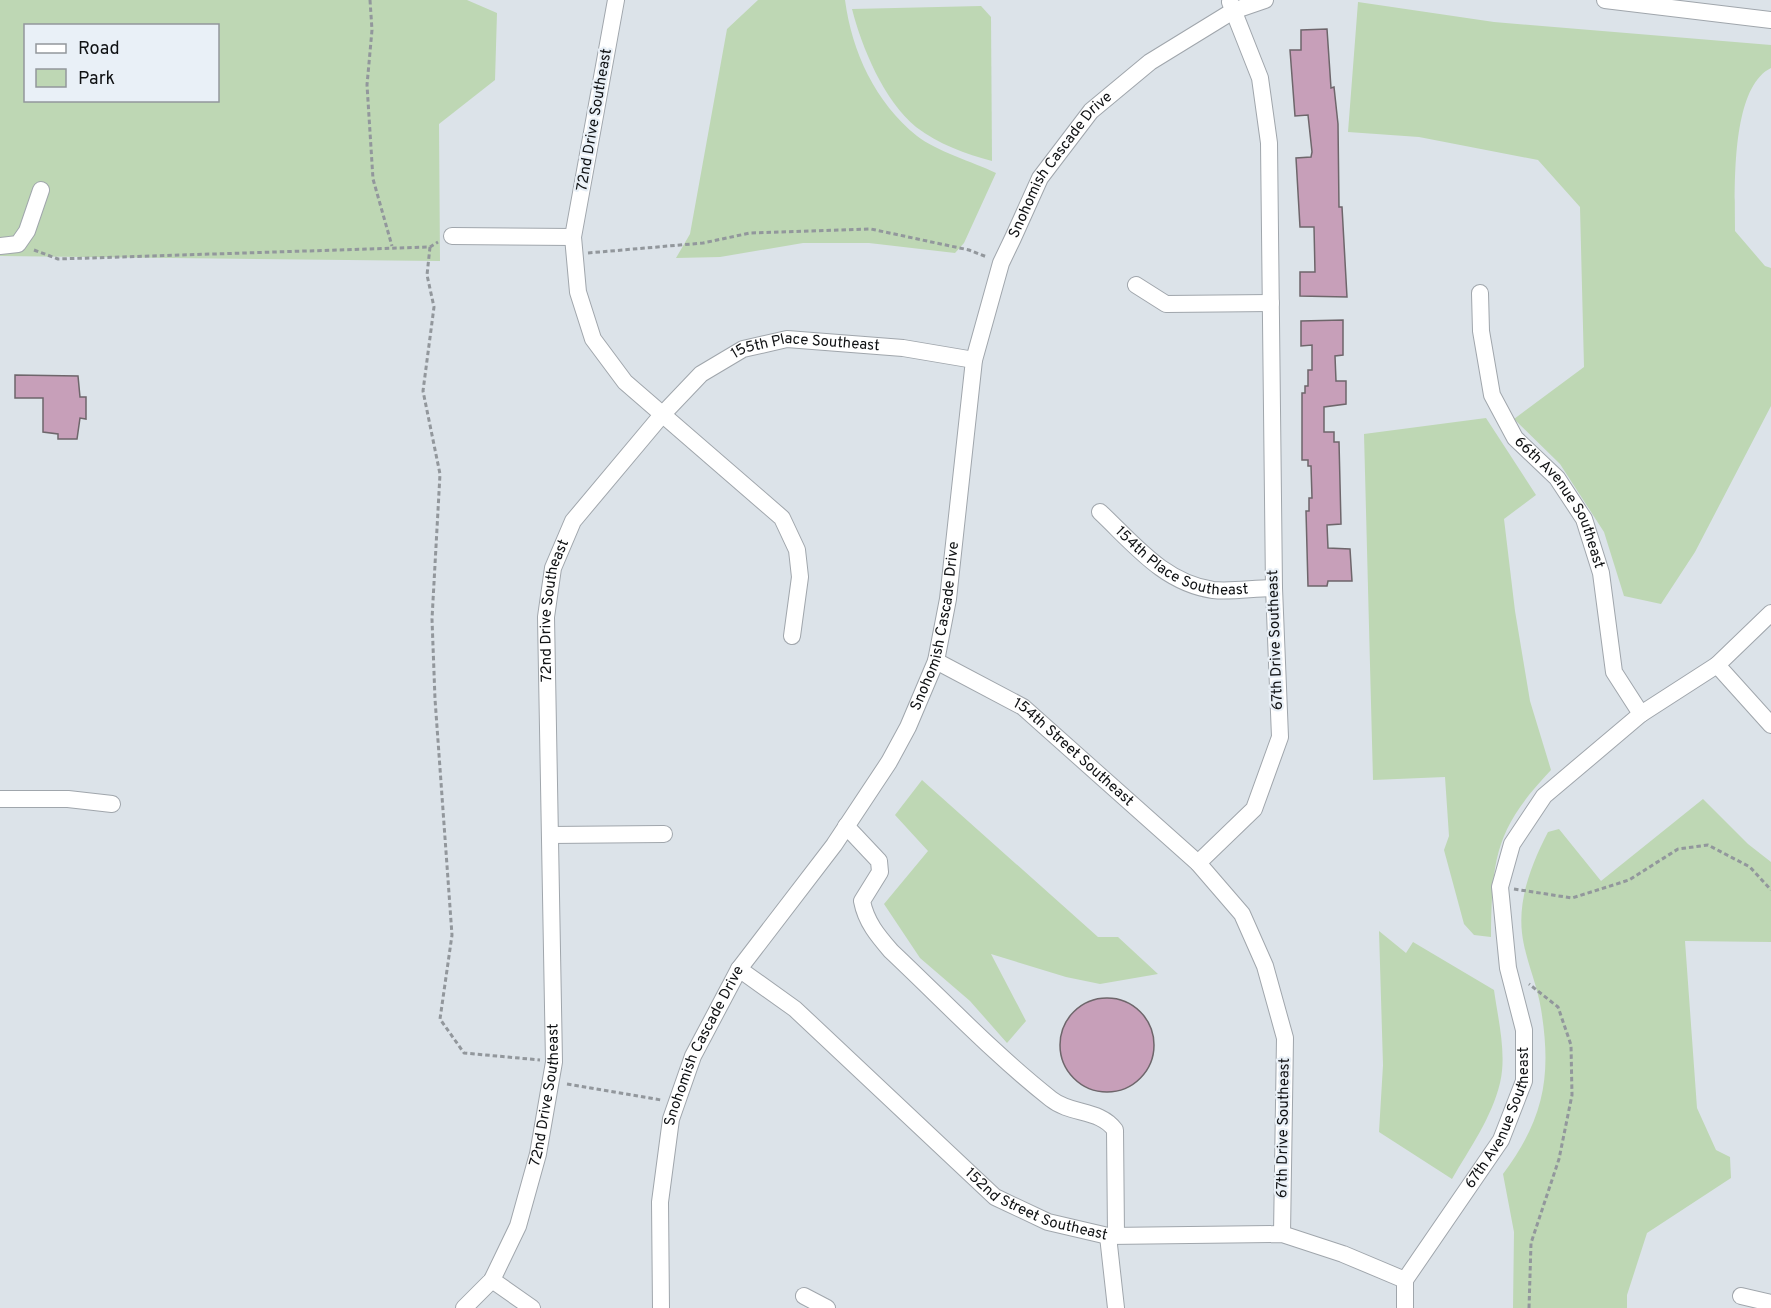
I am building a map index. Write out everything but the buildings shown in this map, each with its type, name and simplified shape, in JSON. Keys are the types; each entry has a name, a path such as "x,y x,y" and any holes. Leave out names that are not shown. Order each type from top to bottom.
{"street":[{"name":"72nd Drive Southeast","path":"464,1308 492,1280 518,1226 538,1154 554,1062 546,617 553,568 573,521 661,416 625,382 593,339 578,292 573,237 616,0"},
{"name":"Snohomish Cascade Drive","path":"661,1308 660,1202 671,1119 693,1056 740,969 846,826 889,762 908,727 936,661 948,599 974,360 1001,263 1040,178 1091,111 1150,62 1231,6 1265,0"},
{"path":"1605,0 1771,20"},
{"name":"67th Drive Southeast","path":"1231,6 1260,78 1269,143 1274,588 1280,737 1254,809 1198,863 1242,914 1265,966 1285,1038 1282,1234"},
{"path":"0,246 18,244 27,231 41,190"},
{"path":"452,236 573,237"},
{"path":"1136,285 1166,304 1271,303"},
{"name":"66th Avenue Southeast","path":"1480,293 1481,331 1492,395 1515,438 1557,478 1584,519 1601,573 1614,672 1641,714"},
{"name":"155th Place Southeast","path":"661,416 701,374 743,349 787,339 903,348 974,360"},
{"path":"661,416 782,518 797,550 800,577 792,636"},
{"name":"154th Place Southeast","path":"1101,512 1162,571 1185,583 1214,590 1274,588"},
{"name":"67th Avenue Southeast","path":"1405,1280 1502,1140 1524,1081 1524,1030 1508,968 1500,887 1512,844 1544,796 1641,714 1717,665 1771,613"},
{"name":"154th Street Southeast","path":"936,661 1023,707 1198,863"},
{"path":"1717,665 1771,725"},
{"path":"0,799 68,799 112,804"},
{"path":"846,826 879,861 880,872 862,901 864,914 874,931 891,951 1016,1072 1060,1107 1103,1117 1115,1130 1112,1235 1116,1308"},
{"path":"550,835 664,834"},
{"name":"152nd Street Southeast","path":"740,969 795,1009 995,1197 1048,1222 1112,1235 1282,1234 1343,1254 1405,1280"},
{"path":"492,1280 532,1308"},
{"path":"1405,1280 1405,1308"},
{"path":"804,1296 827,1308"},
{"path":"1741,1296 1771,1303"}],"path":[{"path":"370,0 372,30 367,85 373,179 392,246"},
{"path":"575,254 703,243 750,233 871,229 969,250 1001,263"},
{"path":"18,244 58,259 430,246 427,275 434,307 423,391 440,474 432,619 435,699 452,935 440,1019 464,1053 554,1062"},
{"path":"1500,887 1572,898 1629,880 1678,849 1707,845 1750,867 1771,890"},
{"path":"1508,968 1558,1007 1571,1045 1572,1095 1559,1159 1531,1243 1528,1308"},
{"path":"550,1081 677,1102"}],"green space":[{"path":"0,0 467,0 497,13 495,80 439,124 440,261 0,256"},
{"path":"758,0 845,0 853,38 868,75 889,108 902,123 925,141 996,173 964,243 955,253 869,243 803,243 720,257 676,258 690,234 727,29"},
{"path":"1358,2 1494,22 1771,45 1771,68 1758,79 1748,96 1742,118 1736,167 1735,231 1765,266 1771,268 1771,406 1695,552 1661,604 1624,596 1604,532 1560,464 1514,419 1584,367 1580,207 1538,160 1419,137 1348,132"},
{"path":"981,6 991,17 992,161 962,152 943,143 916,127 904,116 884,89 868,57 852,9"},
{"path":"1486,418 1536,495 1504,519 1515,611 1530,701 1551,770 1518,810 1500,846 1493,886 1491,937 1474,935 1464,924 1444,850 1449,836 1445,777 1373,780 1364,434"},
{"path":"922,780 1098,937 1118,937 1158,974 1100,984 1066,977 991,954 1026,1021 1007,1043 970,1001 920,958 884,904 928,851 895,815"},
{"path":"1703,799 1748,844 1771,862 1771,942 1685,941 1697,1108 1716,1150 1730,1157 1731,1178 1647,1233 1627,1295 1627,1308 1513,1308 1514,1232 1503,1174 1528,1134 1542,1096 1545,1076 1541,1009 1526,952 1521,920 1524,894 1532,868 1548,832 1559,829 1601,881"},
{"path":"1379,931 1406,953 1413,942 1494,990 1503,1060 1500,1083 1486,1120 1452,1179 1379,1132 1383,1065"}]}
